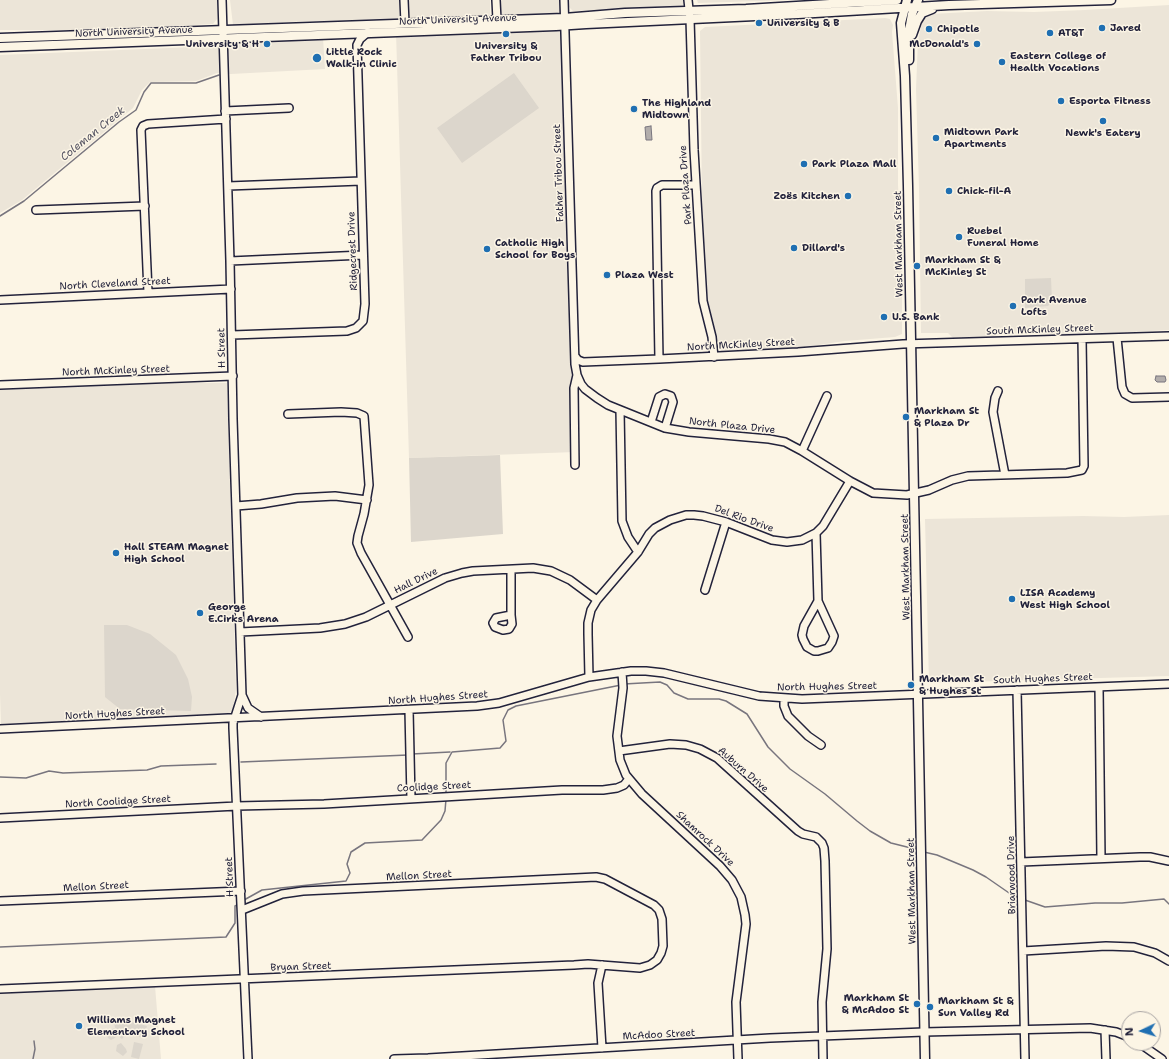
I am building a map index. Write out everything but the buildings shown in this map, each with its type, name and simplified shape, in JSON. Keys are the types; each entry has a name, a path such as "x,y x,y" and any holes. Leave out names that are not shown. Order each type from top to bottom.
{"main road":[{"name":"North University Avenue","path":"0,47 224,39 564,22 690,15 897,0"},
{"name":"West Markham Street","path":"907,0 901,23 905,76 908,186 925,1059"},
{"path":"909,48 916,21 922,13 944,6 1111,0"},
{"name":"North University Avenue","path":"690,15 905,8 917,4 944,6"},
{"name":"West Markham Street","path":"905,76 909,65 909,31 912,14 917,4"},
{"name":"North University Avenue","path":"0,38 497,20 564,22"}],"street":[{"name":"H Street","path":"222,0 242,695 233,728 248,1059"},
{"path":"404,0 405,23"},
{"path":"496,0 497,20"},
{"name":"Father Tribou Street","path":"564,0 575,356 577,374"},
{"name":"Park Plaza Drive","path":"688,0 690,15 696,185 703,301 712,338 714,357"},
{"path":"343,33 350,37 357,45 360,38 368,32"},
{"name":"Ridgecrest Drive","path":"232,335 342,332 356,328 363,321 365,312 357,45"},
{"path":"225,111 290,108"},
{"path":"148,292 145,206 140,133 143,126 150,124 226,119"},
{"path":"228,186 361,181"},
{"path":"659,359 655,212 656,192 659,186 696,185"},
{"path":"36,210 145,206"},
{"path":"230,261 363,256"},
{"name":"North Cleveland Street","path":"0,300 231,289"},
{"name":"South McKinley Street","path":"911,344 1169,336"},
{"path":"1117,338 1122,387 1125,394 1132,398 1169,397"},
{"name":"North Plaza Drive","path":"577,374 581,384 591,394 608,405 665,428 776,440 802,451 873,494 890,495 929,490 960,478 1067,473 1079,472 1083,469 1082,339"},
{"name":"North McKinley Street","path":"575,356 578,360 583,362 714,357 911,344"},
{"path":"575,465 574,388 577,374"},
{"name":"North McKinley Street","path":"0,385 233,376"},
{"path":"998,391 994,398 993,412 1005,475"},
{"path":"651,422 659,397 665,394 671,396 673,402 665,428"},
{"path":"802,451 827,396"},
{"path":"620,410 622,520 628,537 638,552"},
{"path":"288,414 341,412 357,413 364,416 369,485 357,543 361,553 408,637"},
{"name":"Del Rio Drive","path":"589,677 588,623 591,610 597,600 638,552 649,534 659,526 670,520 686,515 694,515 726,522 779,542 802,540 816,533 828,519 850,481"},
{"path":"236,506 261,504 297,498 335,496 366,500"},
{"path":"705,590 726,522"},
{"path":"816,533 818,601 834,636 828,648 814,651 807,647 802,635 804,626 818,601"},
{"name":"Hall Drive","path":"240,632 328,627 345,624 360,620 453,575 473,572 533,568 556,573 570,580 597,600"},
{"path":"510,570 512,604 511,615"},
{"name":"North Hughes Street","path":"0,730 492,705 589,677 640,671 654,672 759,696 802,699 918,694"},
{"name":"Shamrock Drive","path":"622,672 623,685 617,736 622,765 628,780 720,866 732,880 744,906 746,924 737,995 736,1021 738,1059"},
{"name":"South Hughes Street","path":"918,694 1169,684"},
{"path":"1099,687 1101,858"},
{"name":"Briarwood Drive","path":"1018,690 1025,1059"},
{"path":"242,695 248,708 260,717"},
{"path":"784,698 784,706 788,716 808,736 821,745"},
{"path":"409,710 411,799"},
{"name":"Auburn Drive","path":"619,751 670,744 686,745 700,749 717,758 798,831 819,839 824,848 827,943 822,996 823,1036"},
{"name":"Coolidge Street","path":"237,806 324,804 562,790 613,789 624,785 628,780"},
{"name":"North Coolidge Street","path":"0,818 237,806"},
{"path":"1021,862 1150,857 1169,861"},
{"name":"Mellon Street","path":"242,908 282,894 303,891 589,877 601,878"},
{"name":"Bryan Street","path":"0,989 574,965 640,968 650,966 657,960 663,946 664,934 661,914 654,905 646,900 601,878"},
{"name":"Mellon Street","path":"0,902 241,893"},
{"path":"1023,950 1099,946 1134,947 1155,953 1169,961"},
{"path":"602,966 598,983 602,1048"},
{"name":"McAdoo Street","path":"394,1059 428,1059 602,1048 924,1032 1090,1028 1121,1035"},
{"path":"1105,1030 1106,1059"},
{"path":"823,1036 823,1059"},
{"path":"1150,1051 1162,1059"}],"shaded area":[{"path":"0,0 217,0 217,19 213,24 97,30 0,30"},
{"path":"230,0 401,0 401,16 396,22 306,21 233,25"},
{"path":"409,0 490,0 490,16 410,21"},
{"path":"500,0 559,0 560,11 556,14 503,15 500,11"},
{"path":"567,0 685,1 682,7 573,11 568,6"},
{"path":"697,0 791,0 698,3"},
{"path":"1169,5 1169,330 1072,335 997,333 994,337 953,338 948,333 921,333 916,89 918,40 923,18 931,14 987,11 1034,12"},
{"name":"Park Plaza Mall","path":"885,18 890,19 893,25 892,32 898,108 898,185 902,260 902,334 895,337 845,341 798,348 721,352 708,302 705,266 702,204 700,31 705,27"},
{"name":"Catholic High School for Boys","path":"564,25 575,452 409,458 396,32"},
{"path":"323,38 325,69 231,74 217,73 196,81 150,82 142,90 133,108 22,200 0,213 0,55 217,46"},
{"path":"514,73 539,108 462,163 437,128"},
{"path":"651,126 652,140 646,140 645,127"},
{"path":"1051,278 1052,301 1048,306 1025,308 1025,279"},
{"path":"1156,376 1165,376 1165,382 1157,382 1155,380"},
{"name":"Hall STEAM Magnet High School","path":"178,383 227,383 236,689 233,710 228,714 1,724 0,389"},
{"path":"500,455 503,534 411,542 409,458"},
{"name":"LISA Academy West High School","path":"1169,515 1169,676 929,683 925,519 1083,516 1124,517"},
{"path":"104,625 127,625 150,634 176,655 188,679 192,697 191,711 120,709 105,697"},
{"name":"Williams Magnet Elementary School","path":"155,986 161,1059 0,1059 0,993"},
{"path":"116,1018 147,1026 144,1035 141,1037 134,1036 132,1032 126,1034 122,1039 117,1035 111,1040 108,1038 106,1033 115,1028 114,1022"},
{"path":"134,1042 143,1044 139,1059 131,1057"},
{"path":"121,1043 127,1052 123,1056 116,1051 117,1045"}],"waterway":[{"name":"Coleman Creek","path":"0,216 24,201 119,122 136,110 144,92 151,83 196,83 219,75"},
{"path":"624,684 660,682 667,685 674,693 688,699 719,699 726,701 747,714 768,747 790,769 825,794 857,821 870,831 891,843 919,850"},
{"path":"446,795 446,763 452,752 500,748 506,741 503,720 508,710 516,706 621,685"},
{"path":"412,754 450,752"},
{"path":"241,762 408,755"},
{"path":"0,777 26,778 49,771 63,773 147,770 161,766 216,764"},
{"path":"244,900 262,890 346,881 350,873 347,864 351,852 365,843 422,840 441,820 445,811 446,799"},
{"path":"924,852 937,855 973,870 1012,895 1019,897"},
{"path":"1025,900 1045,907 1164,899 1169,904"},
{"path":"0,947 226,937 235,923 235,906 239,904"},
{"path":"33,1059 35,1049 34,1041"}],"place":[{"name":"University & B","path":"759,23"},
{"name":"Jared","path":"1102,28"},
{"name":"Chipotle","path":"929,29"},
{"name":"AT&T","path":"1050,33"},
{"name":"University & Father Tribou","path":"506,34"},
{"name":"University & H","path":"267,44"},
{"name":"McDonald's","path":"977,44"},
{"name":"Little Rock Walk-in Clinic","path":"317,58"},
{"name":"Eastern College of Health Vocations","path":"1002,62"},
{"name":"Esporta Fitness","path":"1061,101"},
{"name":"The Highland Midtown","path":"634,109"},
{"name":"Newk's Eatery","path":"1103,121"},
{"name":"Midtown Park Apartments","path":"936,138"},
{"name":"Park Plaza Mall","path":"804,164"},
{"name":"Chick-fil-A","path":"949,191"},
{"name":"Zoës Kitchen","path":"848,196"},
{"name":"Ruebel Funeral Home","path":"959,237"},
{"name":"Dillard's","path":"794,248"},
{"name":"Catholic High School for Boys","path":"487,249"},
{"name":"Markham St & McKinley St","path":"917,266"},
{"name":"Plaza West","path":"607,275"},
{"name":"Park Avenue Lofts","path":"1013,306"},
{"name":"U.S. Bank","path":"884,317"},
{"name":"Markham St & Plaza Dr","path":"906,417"},
{"name":"Hall STEAM Magnet High School","path":"116,553"},
{"name":"LISA Academy West High School","path":"1012,599"},
{"name":"George E.Cirks Arena","path":"200,613"},
{"name":"Markham St & Hughes St","path":"911,685"},
{"name":"Markham St & McAdoo St","path":"917,1004"},
{"name":"Markham St & Sun Valley Rd","path":"930,1007"},
{"name":"Williams Magnet Elementary School","path":"79,1026"}]}
